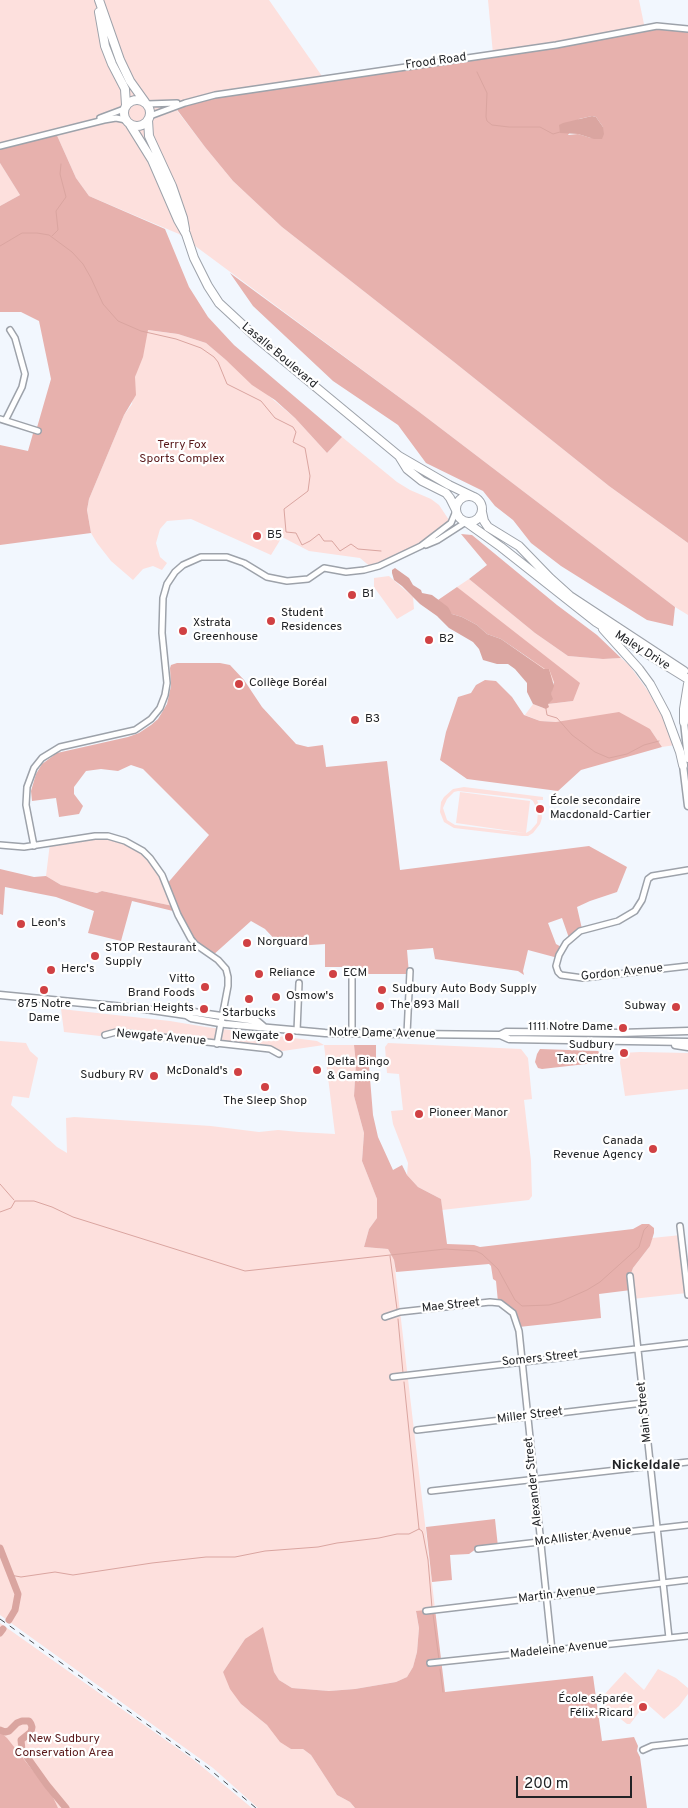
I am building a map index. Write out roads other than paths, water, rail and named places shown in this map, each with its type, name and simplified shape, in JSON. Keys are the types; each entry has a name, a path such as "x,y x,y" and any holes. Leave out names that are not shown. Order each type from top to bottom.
{"highway":[{"path":"98,0 120,60 130,81 146,103 150,112 149,118 139,126 127,121 125,89 105,46 98,0"},
{"path":"125,107 129,102 137,99 146,103"},
{"name":"Lasalle Boulevard","path":"149,118 149,136 172,186 184,218 186,234"},
{"name":"Lasalle Boulevard","path":"127,121 152,160 198,265 219,303 259,340 399,456 448,485 474,497"},
{"name":"Lasalle Boulevard","path":"399,456 407,469 422,481 446,493 456,511"},
{"path":"600,621 459,518 456,511 460,499 467,496 474,497 480,502 484,521 488,527 519,546 550,578 600,621 650,684 666,714 680,752 686,762"},
{"path":"466,522 474,521 482,512"},
{"name":"Maley Drive","path":"600,621 685,671 688,679"},
{"name":"Maley Drive","path":"600,621 685,671"},
{"path":"684,722 688,684"}],"main road":[{"path":"684,722 688,806"},
{"name":"Notre Dame Avenue","path":"0,995 186,1014 191,1018 221,1020 255,1028 264,1026 352,1033 500,1035 509,1039 688,1042"},
{"name":"Notre Dame Avenue","path":"500,1035 506,1032 620,1033 688,1031"},
{"path":"662,1042 688,1047"}],"street":[{"name":"Frood Road","path":"149,118 185,103 215,95 556,45 657,26 688,29"},
{"name":"Frood Road","path":"146,103 160,105 185,103"},
{"path":"90,123 125,107"},
{"path":"0,146 90,123 116,118 127,121"},
{"path":"10,330 15,338 25,374 22,387 3,419 38,431"},
{"path":"421,546 451,523 456,511"},
{"path":"34,846 26,805 26,787 34,768 42,758 60,747 135,730 151,720 160,708 167,683 162,633 163,598 167,584 175,572 183,565 201,557 226,557 244,563 267,577 292,582 308,579 324,568 346,572 373,568 438,540 466,522"},
{"name":"Newgate Avenue","path":"0,845 19,848 95,836 108,836 125,841 143,851 154,862 162,875 181,922 191,939 218,960 226,969 228,986 217,1044"},
{"name":"Gordon Avenue","path":"688,870 652,876 648,879 639,906 632,914 618,921 584,928 574,934 561,951 556,966 558,972 565,976 590,978 688,966"},
{"path":"407,1034 410,972"},
{"path":"352,974 352,1033"},
{"path":"297,1030 299,983"},
{"name":"Newgate Avenue","path":"105,1035 116,1032 270,1049 279,1054"},
{"path":"680,1226 688,1295"},
{"name":"Main Street","path":"630,1276 669,1638"},
{"name":"Mae Street","path":"385,1318 400,1312 490,1302 505,1305 513,1313"},
{"name":"Alexander Street","path":"513,1313 518,1326 552,1651"},
{"name":"Somers Street","path":"392,1377 688,1343"},
{"name":"Miller Street","path":"417,1430 644,1404"},
{"path":"431,1491 688,1462"},
{"name":"McAllister Avenue","path":"478,1549 688,1525"},
{"name":"Martin Avenue","path":"426,1610 688,1580"},
{"name":"Madeleine Avenue","path":"430,1663 688,1636"},
{"path":"643,1750 652,1746 688,1742"}],"waterway":[{"path":"477,72 487,93 486,117 487,121 492,125 540,127 553,134 560,132"},
{"path":"52,236 58,230 56,211 66,197 60,174 61,164"},
{"path":"0,246 22,233 49,235 72,252 83,264 103,304 118,321 141,331 176,339 201,348 214,357 227,384 261,401 275,418 293,427 296,432 293,442 305,448 310,476 308,491 284,509 286,532 296,533 302,545 319,534 324,541 332,541 340,551 351,544 358,549 381,551"},
{"path":"546,709 547,715 557,718 572,735 595,752 609,758 627,754 644,745 659,741"},
{"path":"0,1184 14,1200"},
{"path":"0,1212 11,1208 15,1201 34,1201 73,1217 245,1271 445,1249 476,1251 498,1269 515,1300 522,1306 549,1305 560,1302 600,1282 639,1247 644,1230 648,1226"},
{"path":"390,1256 397,1309"},
{"path":"398,1319 403,1373"},
{"path":"404,1382 419,1529 423,1534 428,1560 432,1608"},
{"path":"10,1575 21,1577 55,1572 73,1575 152,1563 206,1557 235,1557 265,1551 318,1547 397,1534 409,1534 419,1529"},
{"path":"0,1548 18,1594 15,1610 9,1620"},
{"path":"433,1614 439,1660"},
{"path":"0,1633 3,1629"},
{"path":"440,1669 443,1692"},
{"path":"0,1730 9,1731 17,1723 29,1721 32,1727 31,1732 21,1740 22,1750 66,1808"}],"railway":[{"path":"0,1619 208,1768 256,1808"}],"place":[{"name":"B5","path":"257,536"},
{"name":"B1","path":"352,595"},
{"name":"Student Residences","path":"271,621"},
{"name":"Xstrata Greenhouse","path":"183,631"},
{"name":"B2","path":"429,640"},
{"name":"Collège Boréal","path":"239,684"},
{"name":"B3","path":"355,720"},
{"name":"École secondaire Macdonald-Cartier","path":"540,809"},
{"name":"Leon's","path":"21,924"},
{"name":"Norguard","path":"247,943"},
{"name":"STOP Restaurant Supply","path":"95,956"},
{"name":"Herc's","path":"51,970"},
{"name":"Reliance","path":"259,974"},
{"name":"ECM","path":"333,974"},
{"name":"Vitto Brand Foods","path":"205,987"},
{"name":"875 Notre Dame","path":"44,990"},
{"name":"Sudbury Auto Body Supply","path":"382,990"},
{"name":"Osmow's","path":"276,997"},
{"name":"Starbucks","path":"249,999"},
{"name":"The 893 Mall","path":"380,1006"},
{"name":"Subway","path":"676,1007"},
{"name":"Cambrian Heights","path":"204,1009"},
{"name":"1111 Notre Dame","path":"623,1028"},
{"name":"Newgate","path":"289,1037"},
{"name":"Sudbury Tax Centre","path":"624,1053"},
{"name":"Delta Bingo & Gaming","path":"317,1070"},
{"name":"McDonald's","path":"238,1072"},
{"name":"Sudbury RV","path":"154,1076"},
{"name":"The Sleep Shop","path":"265,1087"},
{"name":"Pioneer Manor","path":"419,1114"},
{"name":"Canada Revenue Agency","path":"653,1149"},
{"name":"École séparée Félix-Ricard","path":"643,1707"}],"district":[{"name":"Nickeldale","path":"646,1466"}],"park label":[{"name":"Terry Fox Sports Complex","path":"182,453"},
{"name":"New Sudbury Conservation Area","path":"64,1747"}]}
